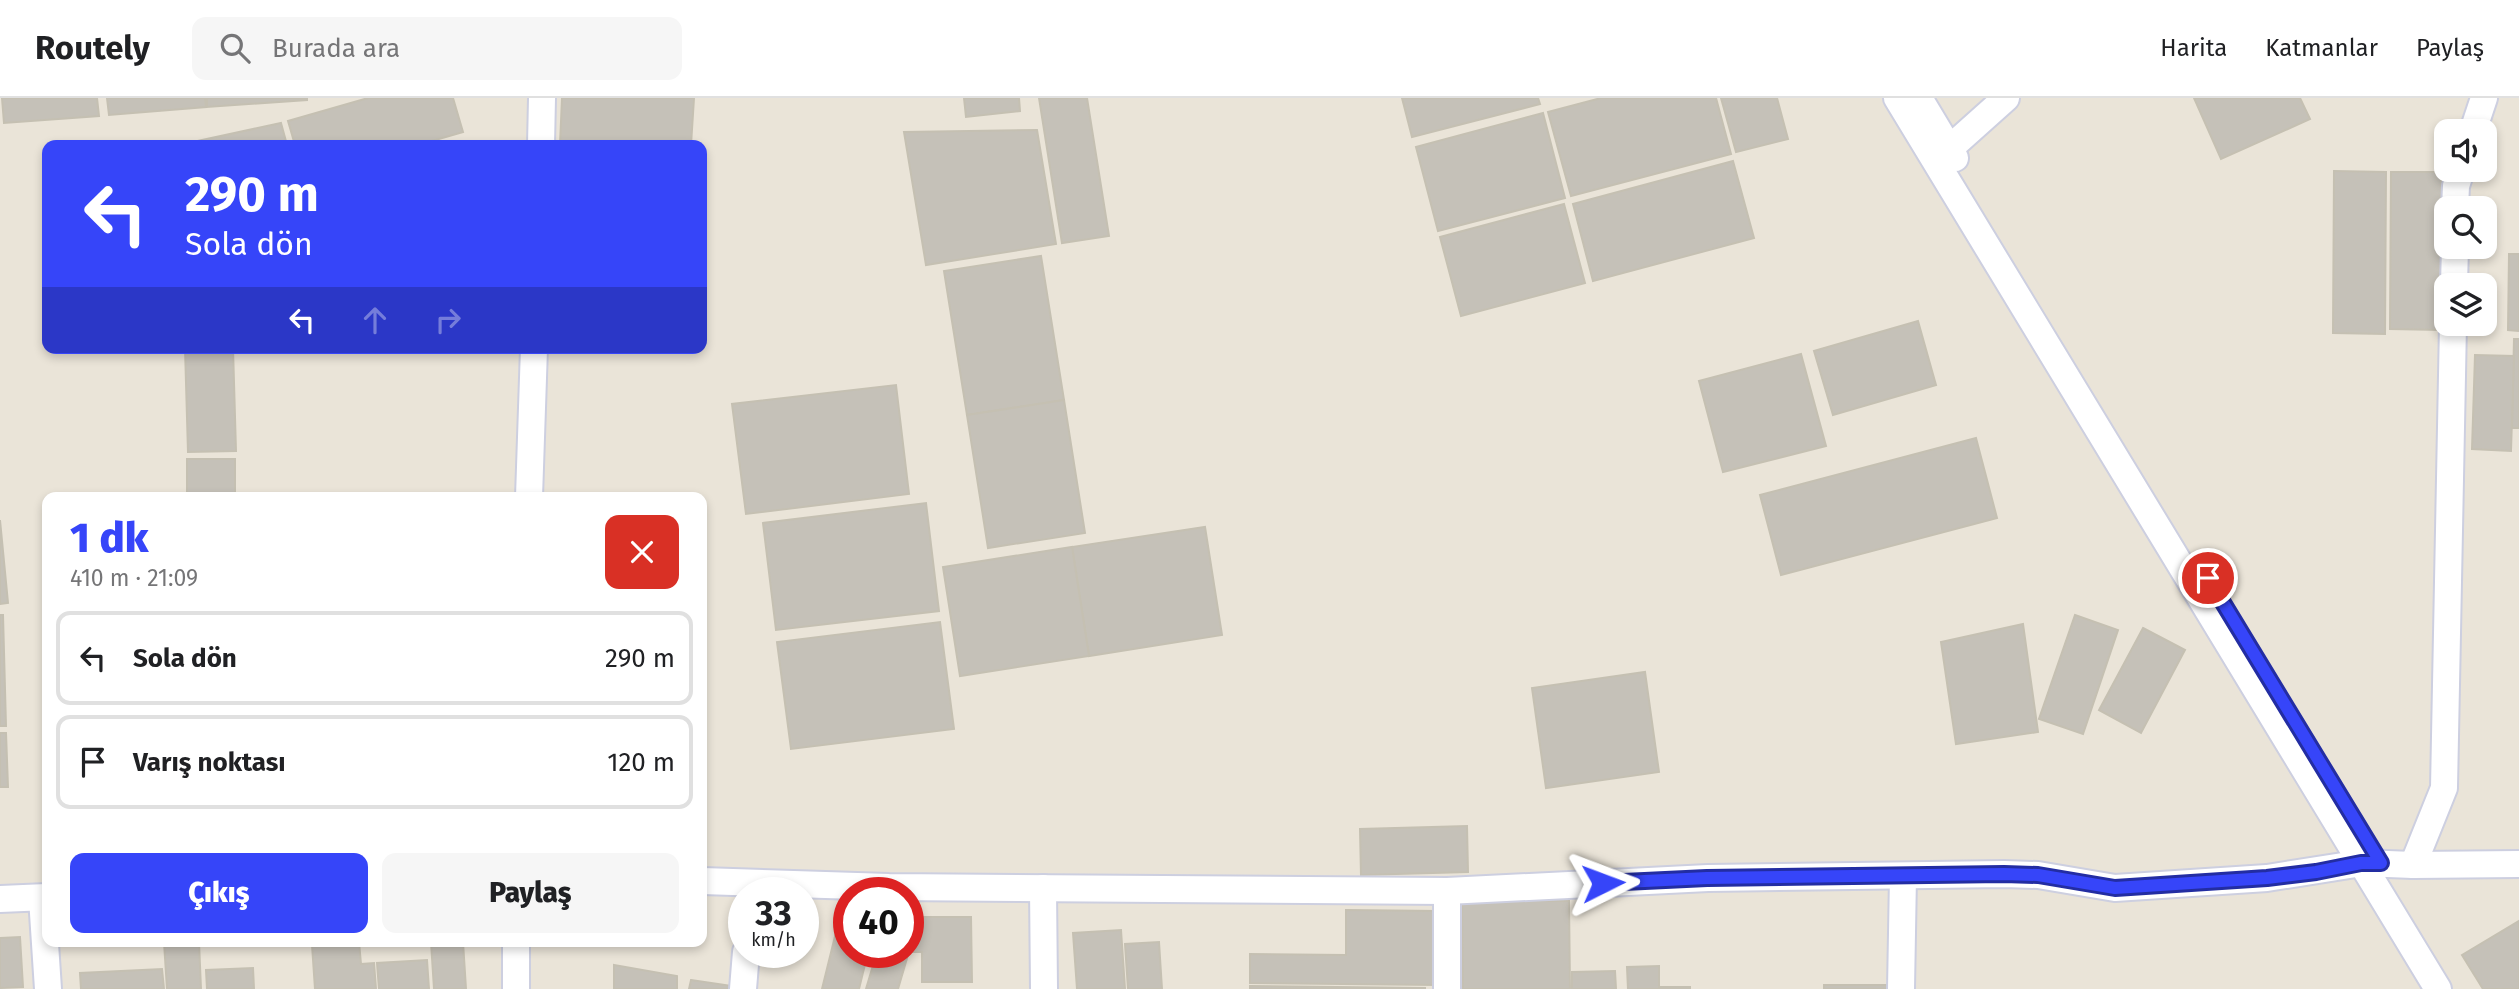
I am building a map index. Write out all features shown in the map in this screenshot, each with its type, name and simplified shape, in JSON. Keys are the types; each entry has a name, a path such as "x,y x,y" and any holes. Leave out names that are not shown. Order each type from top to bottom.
{"street":[{"path":"541,140 542,98"},
{"path":"1897,98 2371,863 2458,989"},
{"path":"1919,98 2371,863 2438,989"},
{"path":"1949,149 2006,98"},
{"path":"2477,119 2484,98"},
{"path":"2413,865 2444,788 2453,336"},
{"path":"528,492 534,354"},
{"path":"819,887 1447,891 1707,878 2038,875 2115,888 2267,878 2371,863 2519,864"},
{"path":"1901,989 1903,876"},
{"path":"707,882 728,884"},
{"path":"1043,888 1044,989"},
{"path":"1447,891 1447,989"},
{"path":"0,899 42,898"},
{"path":"47,947 48,989"},
{"path":"516,947 516,989"},
{"path":"743,989 745,968"}],"building":[{"path":"2,98 97,98 99,116 4,123"},
{"path":"107,98 205,98 206,107 109,115"},
{"path":"207,98 307,98 307,100 207,107"},
{"path":"368,98 453,98 463,132 435,140 294,140 288,121"},
{"path":"562,98 694,98 691,140 560,140"},
{"path":"964,98 1019,98 1020,111 966,117"},
{"path":"1039,98 1087,98 1109,236 1062,243"},
{"path":"1402,98 1538,98 1540,104 1412,137"},
{"path":"1601,98 1716,98 1731,154 1571,196 1548,112"},
{"path":"1721,98 1777,98 1788,139 1736,152"},
{"path":"2194,98 2300,98 2310,119 2221,159"},
{"path":"1543,113 1565,198 1438,231 1416,147"},
{"path":"281,123 286,140 202,140"},
{"path":"1037,130 1056,244 926,265 904,132"},
{"path":"1733,161 1754,238 1593,281 1573,204"},
{"path":"2334,171 2386,172 2385,334 2333,333"},
{"path":"2391,172 2434,172 2434,182 2442,182 2442,196 2434,196 2434,259 2441,259 2441,273 2434,273 2434,330 2390,329"},
{"path":"1564,204 1585,283 1461,316 1440,237"},
{"path":"2509,254 2519,254 2519,331 2508,330"},
{"path":"1041,256 1064,400 967,415 944,271"},
{"path":"1918,321 1936,385 1833,415 1814,351"},
{"path":"2514,339 2519,339 2519,428 2512,428"},
{"path":"185,354 233,354 236,451 188,452"},
{"path":"1801,354 1826,446 1723,472 1699,381"},
{"path":"2475,355 2514,356 2511,451 2472,449"},
{"path":"896,385 909,494 746,514 732,404"},
{"path":"1064,400 1085,533 988,548 967,415"},
{"path":"1976,438 1997,518 1781,575 1760,495"},
{"path":"187,459 235,459 235,492 187,492"},
{"path":"926,503 939,611 776,630 763,523"},
{"path":"0,520 8,603 0,604"},
{"path":"1205,527 1222,635 1089,656 1072,547"},
{"path":"1072,547 1089,656 960,676 943,567"},
{"path":"0,615 3,615 6,726 0,726"},
{"path":"2075,615 2118,630 2083,734 2039,719"},
{"path":"940,622 954,729 791,749 777,642"},
{"path":"2023,624 2038,732 1956,744 1941,642"},
{"path":"2143,628 2185,650 2141,733 2099,710"},
{"path":"1645,672 1659,772 1546,788 1532,688"},
{"path":"0,733 6,733 8,787 0,787"},
{"path":"1467,826 1468,872 1361,875 1360,829"},
{"path":"1462,901 1569,901 1570,989 1463,989"},
{"path":"1346,910 1438,911 1437,985 1250,983 1250,954 1346,955"},
{"path":"924,917 971,917 972,982 922,982"},
{"path":"2519,921 2519,989 2483,989 2462,955"},
{"path":"1121,930 1125,989 1077,989 1073,933"},
{"path":"20,937 23,987 0,988 0,938"},
{"path":"1159,942 1162,989 1128,989 1125,944"},
{"path":"833,944 833,968 864,968 859,989 822,989"},
{"path":"164,947 199,947 201,989 167,989"},
{"path":"312,947 359,947 361,964 374,963 376,989 315,989"},
{"path":"431,947 463,947 466,989 434,989"},
{"path":"427,960 429,989 379,989 377,963"},
{"path":"614,965 677,976 677,989 614,989"},
{"path":"1659,966 1659,987 1690,989 1628,989 1627,967"},
{"path":"253,968 254,989 207,989 206,970"},
{"path":"872,968 904,968 898,989 866,989"},
{"path":"162,969 164,989 81,989 80,973"},
{"path":"1615,971 1616,989 1572,989 1572,972"},
{"path":"691,980 739,987 739,989 689,989"},
{"path":"1824,985 1889,985 1889,989 1824,989"},
{"path":"1250,986 1425,988 1425,989 1250,989"}],"route":[{"path":"1603,883 1707,878 2004,874 2038,875 2115,888 2267,878 2361,863 2381,863 2208,578"}]}
